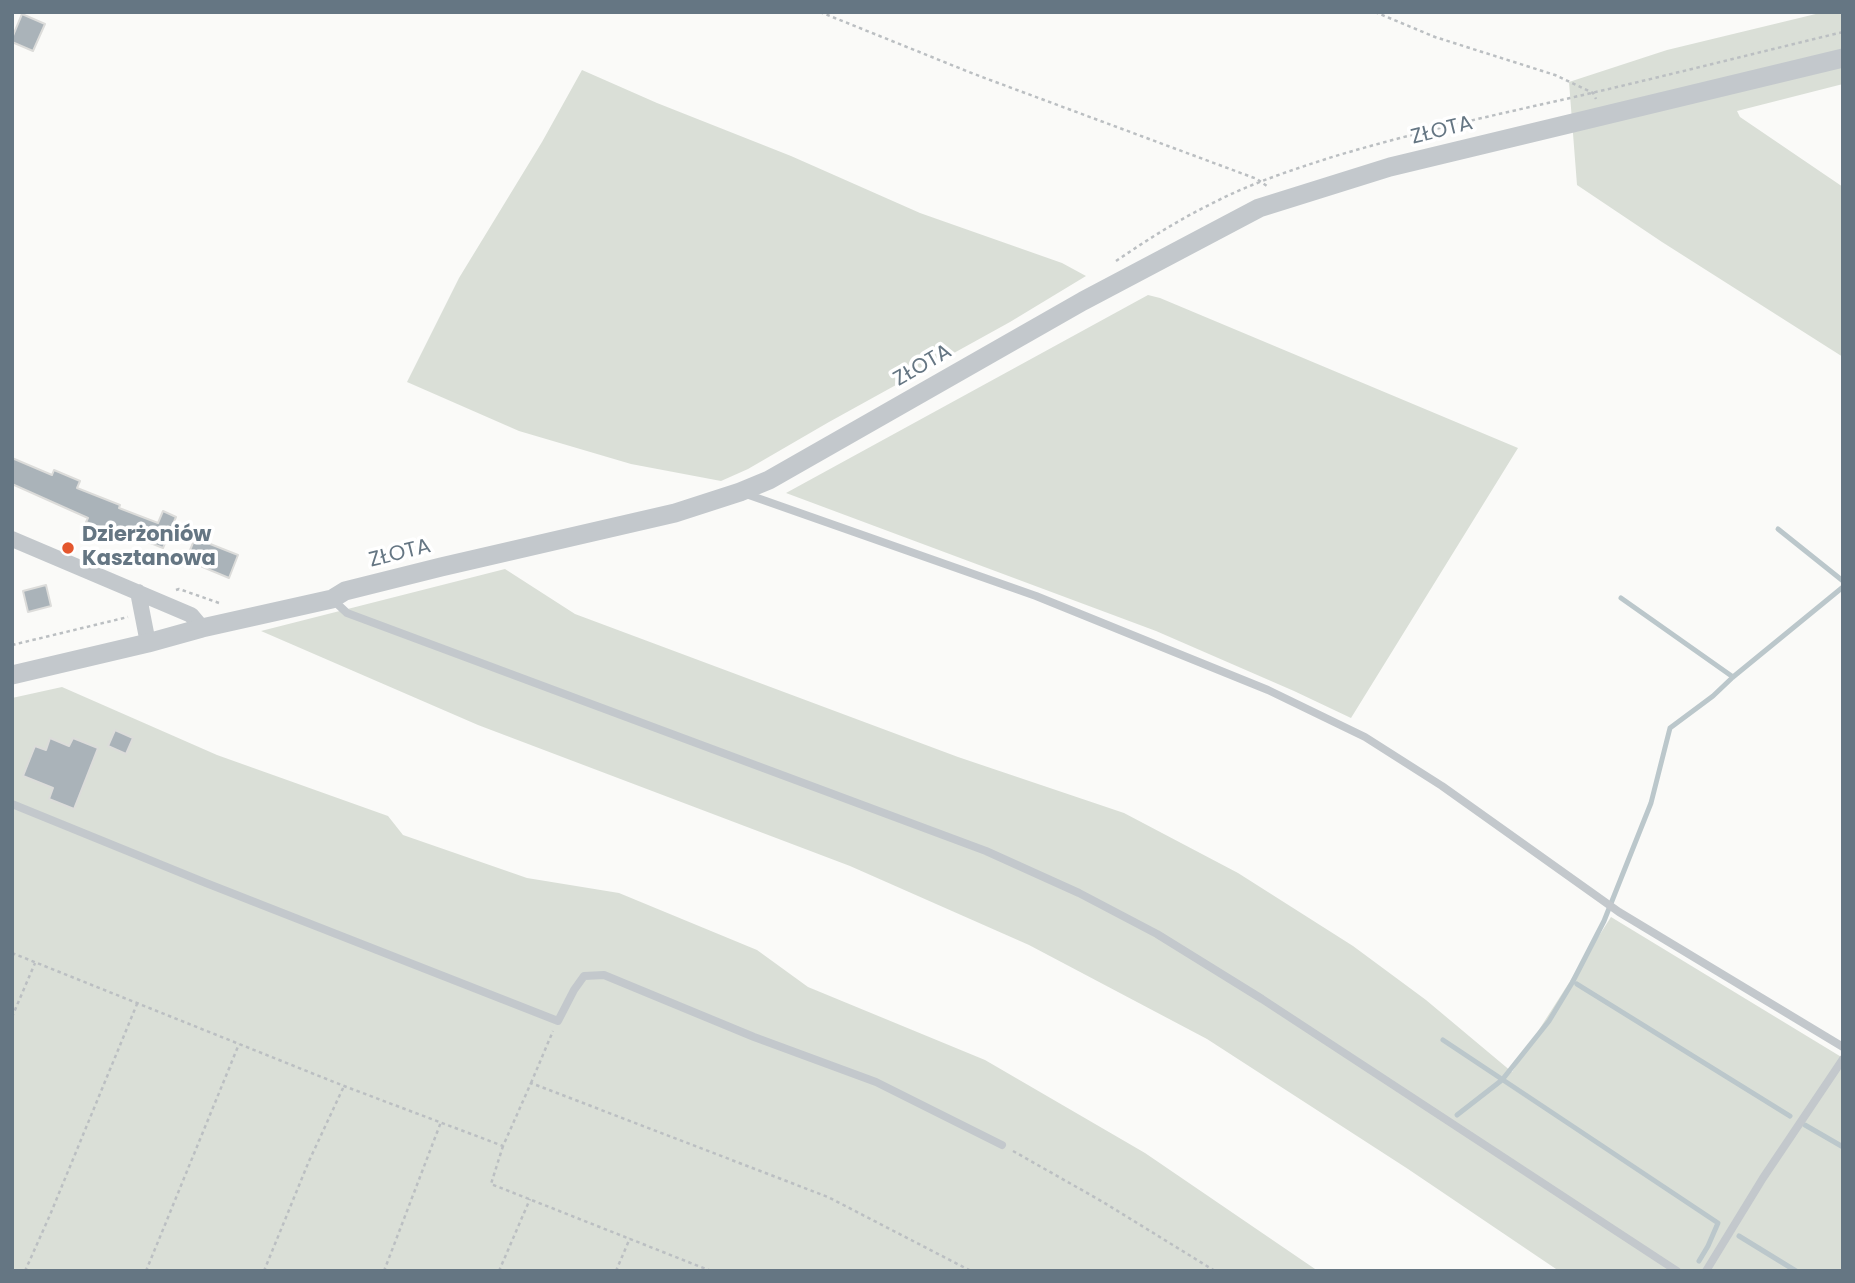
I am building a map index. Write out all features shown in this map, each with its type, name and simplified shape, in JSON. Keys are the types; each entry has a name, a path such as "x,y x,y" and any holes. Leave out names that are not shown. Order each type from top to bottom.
{"street":[{"name":"ZŁOTA","path":"12,675 332,599 345,591 441,567 675,513 740,492 769,480 1083,301 1259,208 1390,167 1843,58"},
{"path":"12,539 191,615 202,628"},
{"path":"138,592 148,643"}],"lane":[{"path":"740,492 1036,596 1268,690 1366,737 1442,786 1619,912 1843,1047"},
{"path":"332,599 347,613 986,851 1079,892 1157,934 1262,999 1677,1271"},
{"path":"12,804 558,1021 584,976 604,975 754,1037 876,1082 1002,1145"},
{"path":"1706,1271 1763,1178 1843,1059"}],"path":[{"path":"820,12 974,74 1256,180 1287,198"},
{"path":"1375,12 1435,37 1555,75 1593,93 1602,115"},
{"path":"1112,265 1149,238 1212,203 1285,172 1362,148 1843,32"},
{"path":"164,603 170,591 178,589 233,606"},
{"path":"12,645 141,614"},
{"path":"12,953 344,1086 503,1146"},
{"path":"12,1017 35,963"},
{"path":"25,1271 137,1004"},
{"path":"558,1021 503,1146 491,1184 711,1271"},
{"path":"146,1271 239,1044"},
{"path":"531,1083 828,1197 971,1271"},
{"path":"264,1271 309,1161 344,1086"},
{"path":"384,1271 441,1122"},
{"path":"1002,1145 1103,1202 1215,1271"},
{"path":"499,1271 530,1199"},
{"path":"617,1271 630,1238"}],"shaded area":[{"path":"1824,12 1843,12 1843,84 1737,111 1740,117 1843,187 1843,357 1577,185 1569,82 1667,50"},
{"path":"582,70 791,156 920,213 1062,263 1086,276 1010,322 748,469 721,481 631,464 519,431 407,382 459,278 542,142"},
{"path":"1148,295 1518,448 1351,718 1156,631 786,493"},
{"path":"505,569 575,614 958,757 1124,813 1238,873 1353,946 1426,1000 1512,1072 1611,917 1843,1058 1843,1271 1559,1271 1207,1039 1029,945 850,866 478,725 261,631"},
{"path":"62,687 217,755 388,816 403,835 527,878 619,893 757,950 808,987 985,1060 1145,1153 1318,1271 12,1271 12,698"}],"building":[{"path":"22,14 45,24 33,51 12,42"},
{"path":"12,458 52,475 54,470 80,481 77,488 158,523 163,511 176,517 163,548 111,527 109,531 86,522 88,518 12,484"},
{"path":"195,538 238,555 229,578 186,560"},
{"path":"46,585 51,606 28,612 23,591"},
{"path":"115,730 133,738 126,754 108,746"},
{"path":"50,738 69,746 73,738 98,748 74,809 49,799 53,788 23,776 35,746 46,750"}],"waterway":[{"path":"1778,529 1843,581"},
{"path":"1457,1115 1502,1080 1549,1021 1572,983 1604,921 1651,803 1670,728 1713,696 1843,587"},
{"path":"1621,598 1733,677"},
{"path":"1577,984 1790,1116"},
{"path":"1443,1040 1718,1223 1699,1261"},
{"path":"1805,1125 1843,1147"},
{"path":"1739,1236 1796,1271"}],"place":[{"name":"Dzierżoniów Kasztanowa","path":"68,548"}]}
